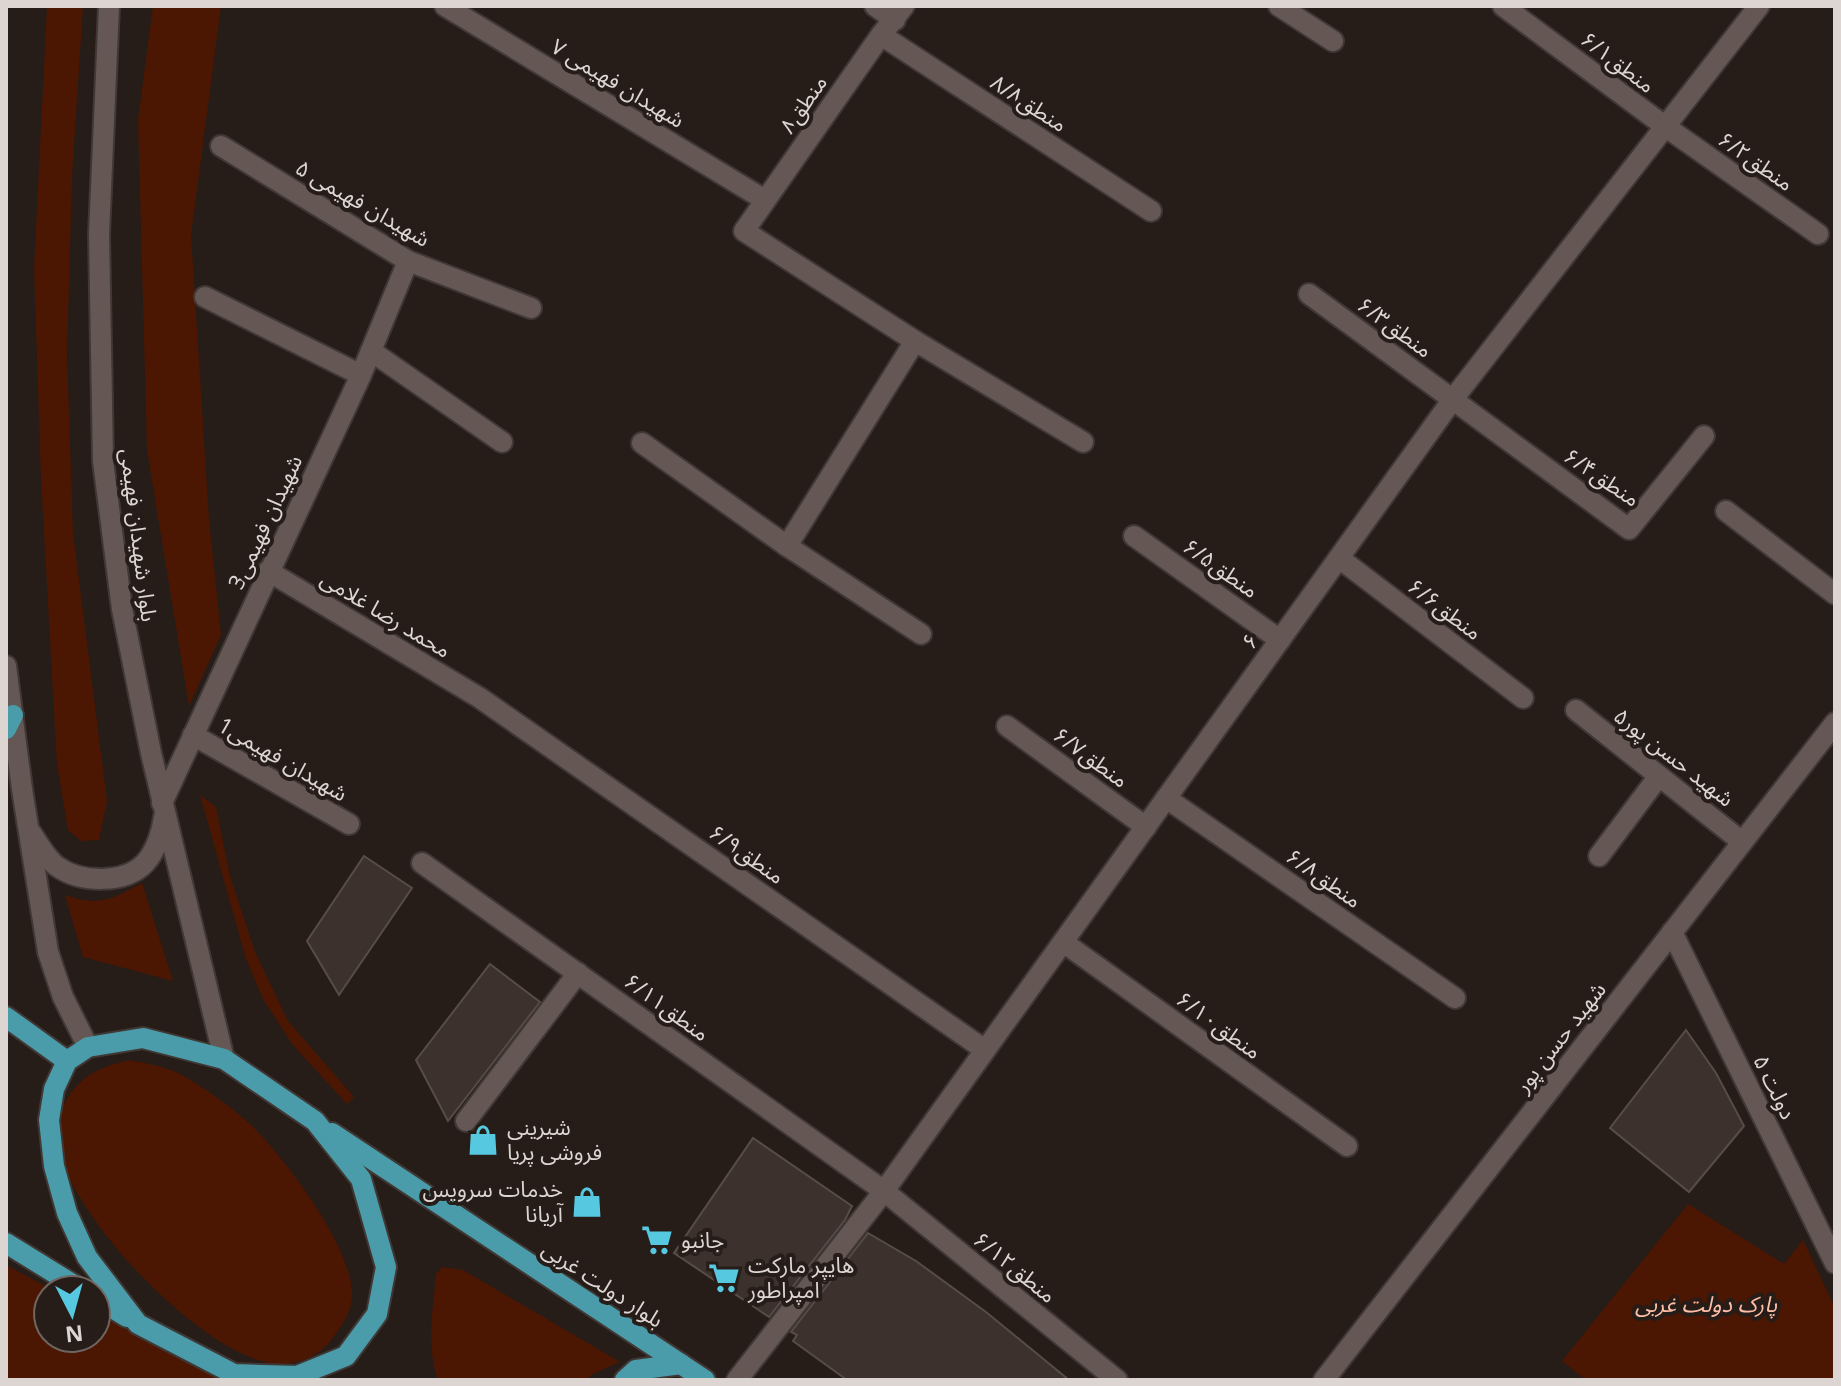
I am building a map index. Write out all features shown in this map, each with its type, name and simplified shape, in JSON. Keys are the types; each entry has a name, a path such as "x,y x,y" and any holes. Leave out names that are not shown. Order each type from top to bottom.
{"main road":[{"path":"6,1017 67,1061"},
{"name":"بلوار دولت غربی","path":"88,1047 143,1038 224,1059 705,1380"},
{"path":"88,1047 67,1061 54,1089 49,1120 57,1178 67,1213 87,1257 138,1324"},
{"path":"112,1308 242,1377 297,1376 346,1356 377,1314 386,1267 361,1179 315,1121"},
{"path":"6,1243 56,1274"},
{"path":"625,1380 636,1370 681,1364"}],"street":[{"name":"بلوار شهیدان فهیمی","path":"109,6 99,234 103,461 122,609 163,808 224,1059"},
{"name":"شهیدان فهیمی ۷","path":"445,6 765,200"},
{"path":"875,6 900,13"},
{"path":"1279,6 1333,41"},
{"name":"منطق۶/۱","path":"1503,6 1666,127"},
{"name":"۶","path":"737,1380 884,1191 1453,399 1759,6"},
{"name":"منطق۸","path":"900,13 881,35 744,231 915,341"},
{"name":"منطق۸/۸","path":"881,35 1151,211"},
{"name":"منطق۶/۲","path":"1666,127 1818,234"},
{"name":"شهیدان فهیمی ۵","path":"221,146 408,261 531,308"},
{"name":"3شهیدان فهیمی","path":"28,830 54,866 70,874 109,881 144,864 162,833 163,808 193,735 361,375 408,261"},
{"name":"منطق۶/۳","path":"1309,294 1453,399"},
{"path":"205,297 361,375"},
{"path":"787,546 915,341 1083,442"},
{"path":"371,351 502,442"},
{"name":"منطق۶/۴","path":"1453,399 1629,529 1704,436"},
{"path":"642,443 787,546 921,634"},
{"path":"1726,511 1835,594"},
{"name":"منطق۶/۵","path":"1134,536 1280,640"},
{"name":"منطق۶/۶","path":"1339,558 1523,698"},
{"name":"محمد رضا غلامی","path":"268,571 480,698"},
{"path":"6,666 9,722 48,952 63,997 88,1047"},
{"name":"منطق۶/۹","path":"480,698 985,1050"},
{"name":"شهید حسن پور۵","path":"1576,710 1741,841"},
{"name":"شهید حسن پور","path":"1324,1380 1835,723"},
{"name":"منطق۶/۷","path":"1007,726 1146,827"},
{"name":"1شهیدان فهیمی","path":"193,735 349,824"},
{"path":"1599,856 1659,776"},
{"name":"منطق۶/۸","path":"1166,798 1455,998"},
{"name":"منطق۶/۱۱","path":"422,863 884,1191"},
{"name":"۵ دولت","path":"1672,932 1835,1263"},
{"name":"منطق۶/۱۰","path":"1063,942 1347,1146"},
{"path":"466,1121 578,973"},
{"name":"منطق۶/۱۲","path":"884,1191 1117,1380"}],"green space":[{"path":"47,6 83,6 72,176 67,354 73,533 107,801 99,840 81,841 68,830 57,765 41,479 34,269"},
{"path":"153,6 221,6 191,235 209,519 221,635 189,706 147,450 138,120"},
{"path":"200,795 216,807 230,876 255,952 288,1021 354,1097 347,1104 292,1044 263,999 246,959"},
{"path":"142,883 173,981 83,957 65,895 77,899 105,900"},
{"path":"129,1060 176,1072 207,1090 238,1114 285,1163 319,1211 345,1262 351,1285 351,1304 339,1329 317,1353 302,1361 277,1364 246,1356 211,1335 173,1306 136,1270 103,1232 77,1192 60,1155 56,1119 82,1080 107,1066"},
{"name":"پارک دولت غربی","path":"1688,1204 1784,1264 1803,1240 1835,1308 1835,1380 1586,1380 1562,1361"},
{"path":"6,1265 32,1279 32,1354 112,1354 112,1322 221,1380 6,1380"},
{"path":"442,1267 463,1270 620,1362 591,1375 588,1380 438,1380 432,1355 431,1327 436,1274"}],"building":[{"path":"364,856 412,888 339,995 307,941"},
{"path":"490,964 540,1002 448,1121 416,1060"},
{"path":"1686,1030 1716,1073 1744,1126 1689,1192 1610,1128"},
{"path":"753,1138 852,1206 845,1220 769,1317 674,1253"},
{"path":"868,1233 916,1261 986,1312 1069,1380 847,1380 793,1341 797,1335 791,1332"}],"place":[{"name":"شیرینی فروشی پریا","path":"483,1140"},
{"name":"خدمات سرویس آریانا","path":"587,1202"},
{"name":"جانبو","path":"657,1240"},
{"name":"هایپر مارکت امپراطور","path":"724,1278"}]}
